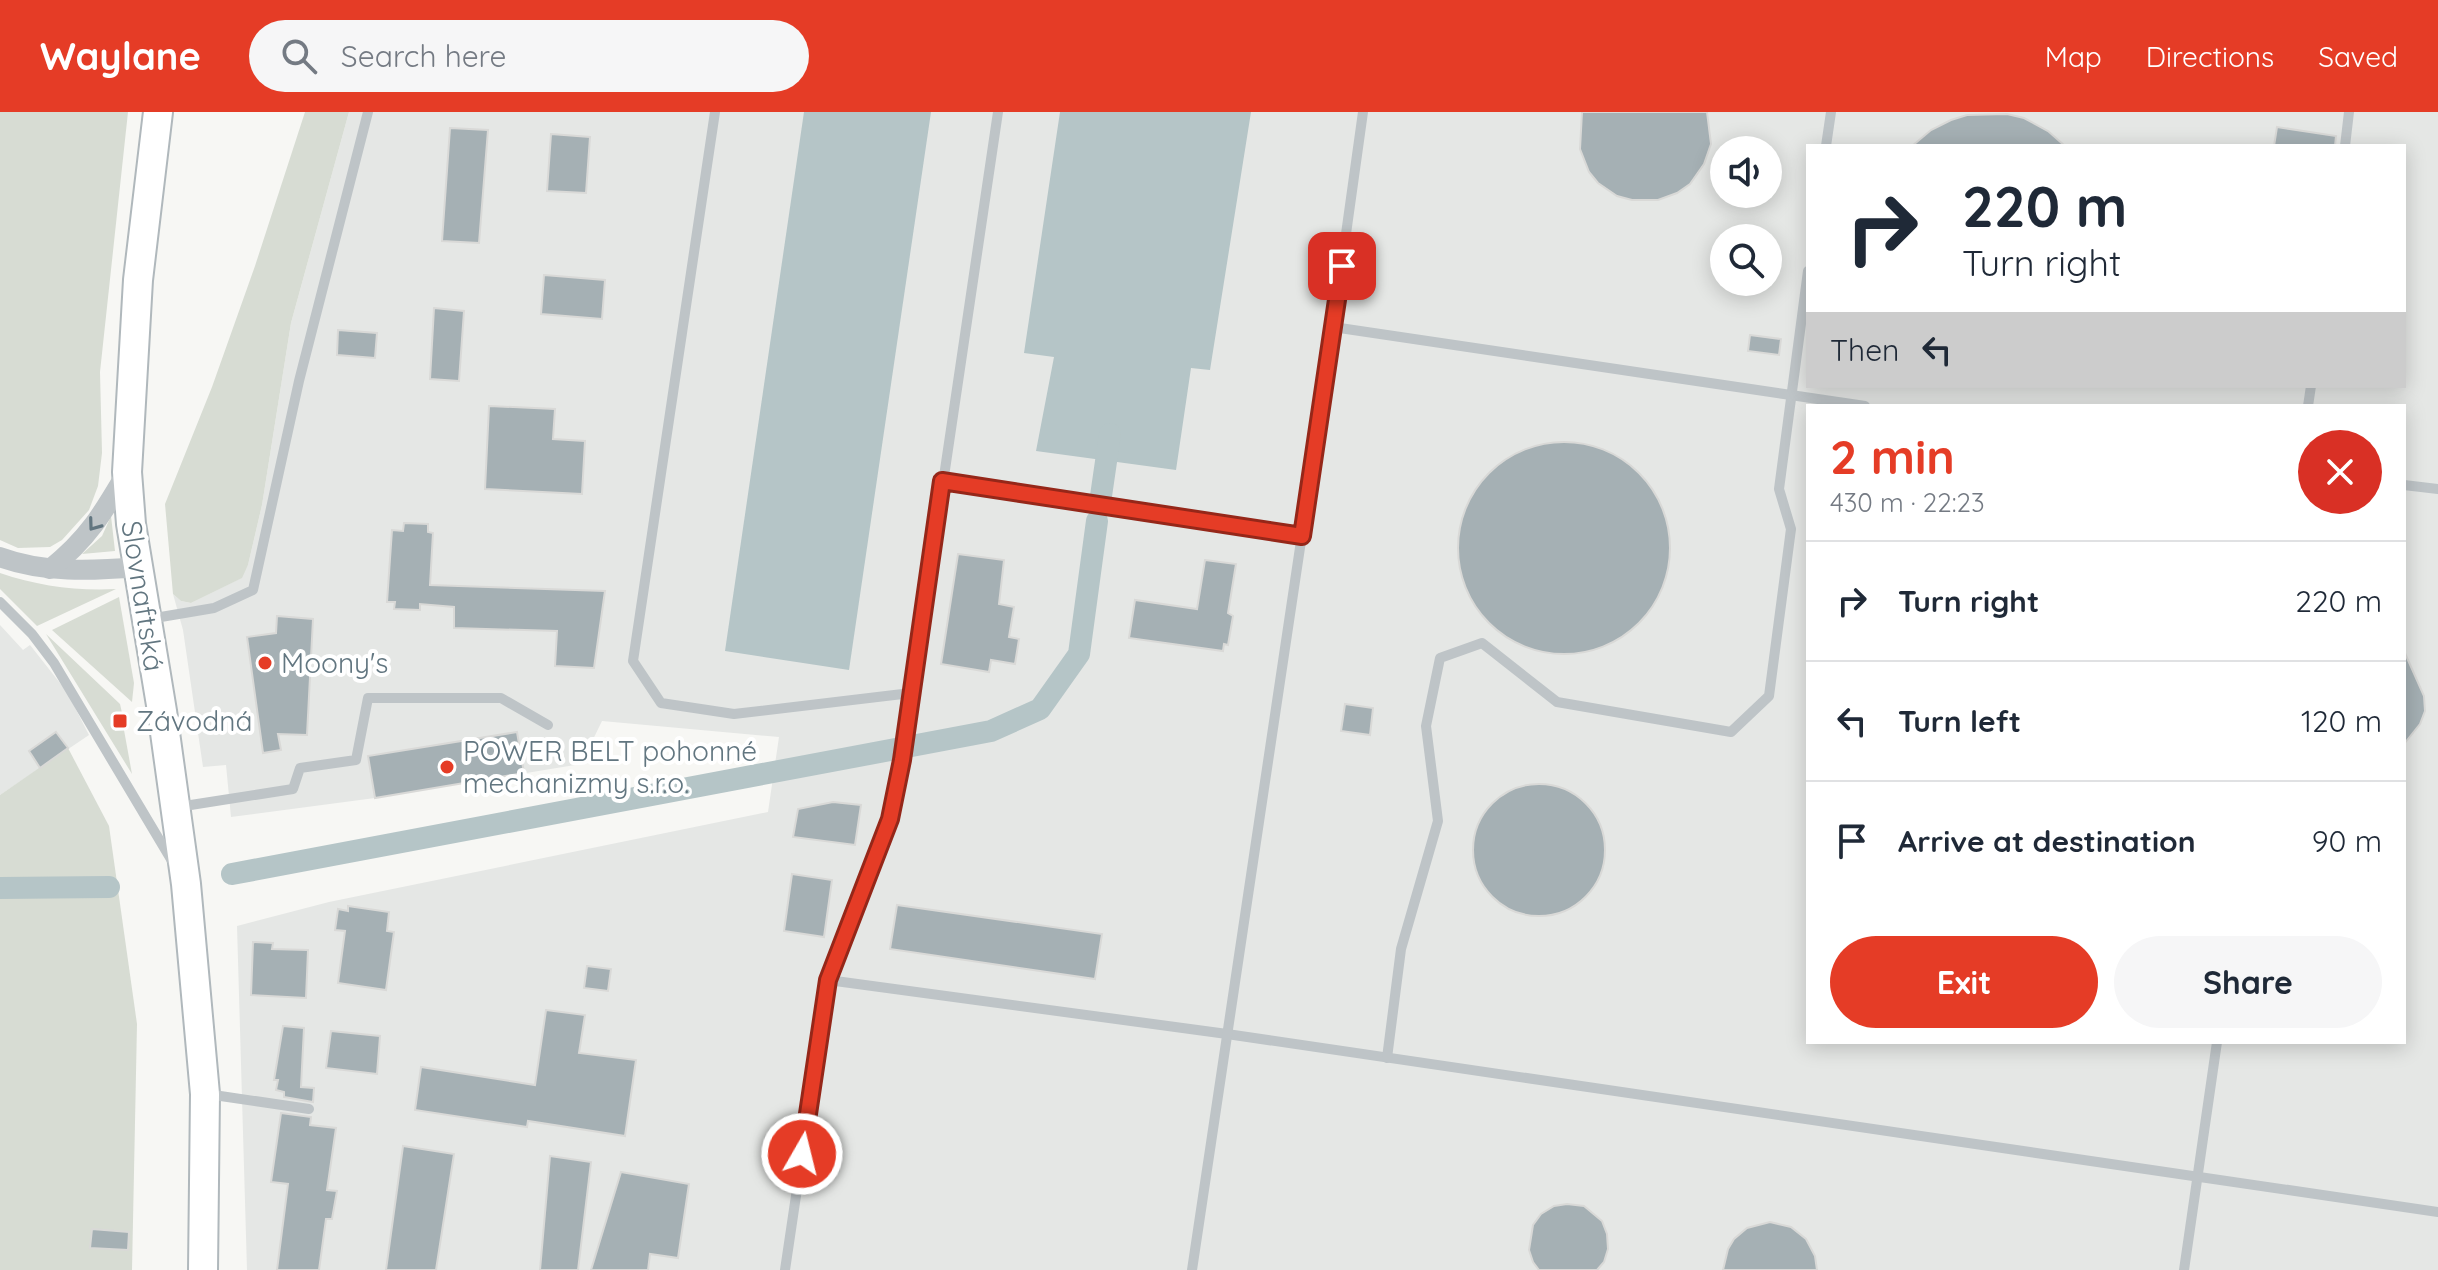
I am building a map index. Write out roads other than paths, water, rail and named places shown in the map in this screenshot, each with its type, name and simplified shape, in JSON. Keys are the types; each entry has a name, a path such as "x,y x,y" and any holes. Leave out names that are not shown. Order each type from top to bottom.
{"main road":[{"name":"Slovnaftská","path":"158,112 138,280 127,472 138,567 186,884 205,1094 203,1270"}],"street":[{"path":"50,569 72,552 93,529 127,472"},
{"path":"0,557 18,564 50,569 138,567"}],"lane":[{"path":"147,619 214,608 253,590 299,381 368,112"},
{"path":"715,112 633,661 661,703 734,714 911,693"},
{"path":"785,1270 828,980 890,819 902,760 998,112"},
{"path":"1192,1270 1363,112"},
{"path":"1826,144 1831,112"},
{"path":"2345,144 2349,112"},
{"path":"1387,1058 1401,949 1438,821 1426,726 1440,658 1482,643 1557,702 1731,732 1769,696 1791,529 1779,489 1806,285"},
{"path":"1333,327 1851,404"},
{"path":"942,481 1302,536"},
{"path":"2406,485 2438,489"},
{"path":"0,602 32,634 54,663 186,884"},
{"path":"176,807 293,789 300,768 356,760 368,698 501,698 548,725"},
{"path":"828,980 1227,1034 2438,1212"},
{"path":"2184,1270 2217,1044"},
{"path":"205,1094 309,1109"}],"waterway":[{"path":"1101,496 1110,434"},
{"path":"232,874 991,731 1040,709 1079,654 1097,521"},
{"path":"0,888 109,887"}],"place":[{"name":"Moony's","path":"265,663"},
{"name":"Závodná","path":"120,721"},
{"name":"POWER BELT pohonné mechanizmy s.r.o.","path":"447,767"}]}
